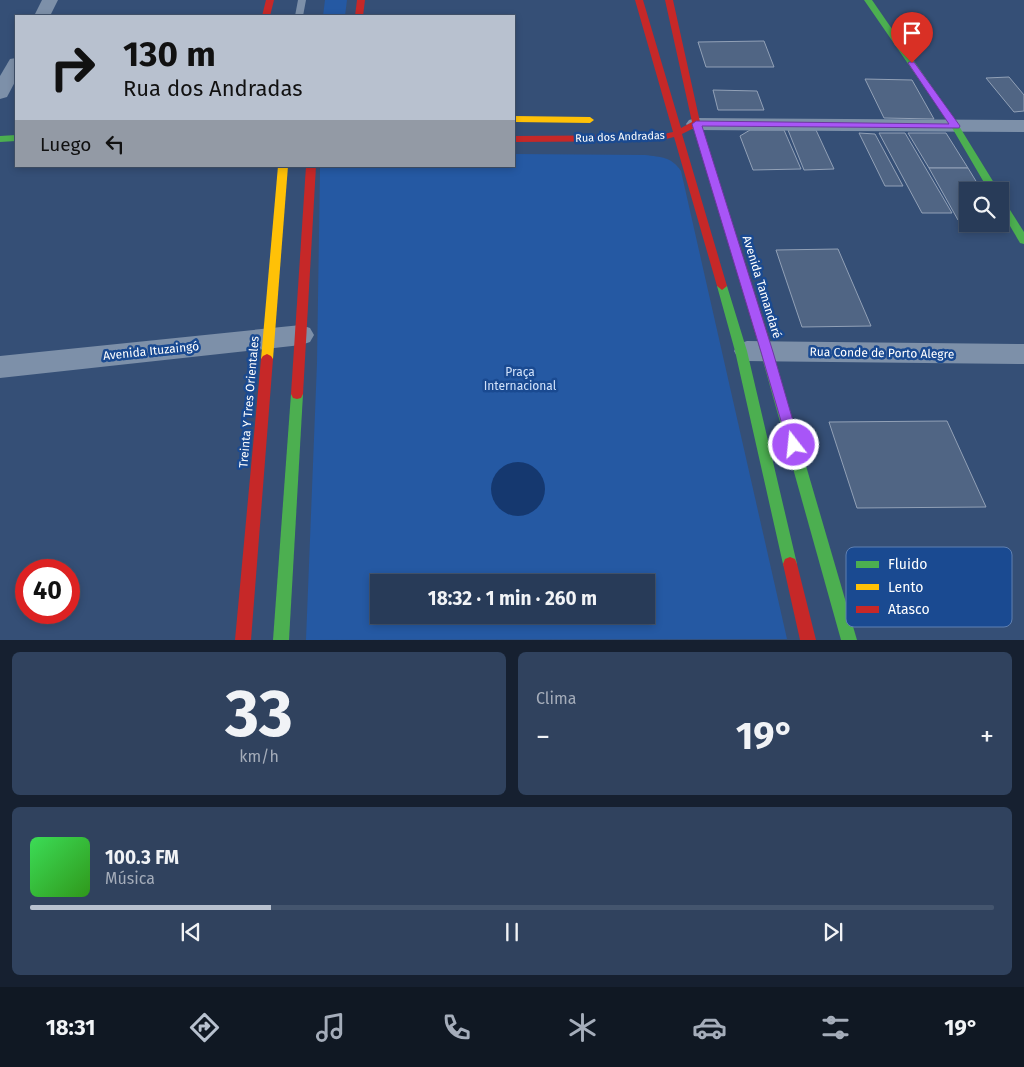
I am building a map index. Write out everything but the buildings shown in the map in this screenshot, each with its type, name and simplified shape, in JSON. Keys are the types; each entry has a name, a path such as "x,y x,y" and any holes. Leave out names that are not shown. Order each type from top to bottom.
{"street":[{"path":"42,15 50,0"},
{"path":"266,15 270,0"},
{"path":"359,15 362,0"},
{"path":"639,0 672,126 741,351 808,640"},
{"name":"Avenida Tamandaré","path":"669,0 696,124 767,352 849,640"},
{"path":"868,0 955,126 989,182"},
{"path":"0,93 15,65"},
{"name":"Rua dos Andradas","path":"515,119 599,120"},
{"name":"Rua dos Andradas","path":"515,139 658,138 672,126 696,124 1024,126"},
{"path":"0,139 15,138"},
{"name":"Treinta Y Tres Orientales","path":"243,640 283,167"},
{"path":"281,640 311,167"},
{"path":"1009,216 1024,240"},
{"name":"Avenida Ituzaingó","path":"0,367 301,334"},
{"name":"Rua Conde de Porto Alegre","path":"741,351 1024,354"}],"lane":[{"path":"299,15 302,0"}],"green space":[{"path":"325,0 347,0 345,15 323,15"},
{"name":"Praça Internacional","path":"515,154 645,155 670,160 681,171 787,639 306,640 317,363 320,167 515,167"}],"shaded area":[{"path":"513,462 523,462 533,466 541,474 545,489 541,504 533,512 523,516 513,516 503,512 495,504 491,494 491,484 495,474 503,466"}],"traffic: fast":[{"path":"868,0 955,126 989,182"},
{"path":"0,139 15,138"},
{"path":"1009,216 1024,240"},
{"path":"722,286 741,351 790,564"},
{"path":"762,336 849,640"},
{"path":"281,640 297,394"}],"traffic: slow":[{"path":"515,119 590,120"},
{"path":"267,359 283,167"}],"traffic: jam":[{"path":"266,15 270,0"},
{"path":"359,15 361,0"},
{"path":"639,0 722,286"},
{"path":"669,0 696,122 762,336"},
{"path":"515,139 658,138 678,133 695,124"},
{"path":"297,394 311,167"},
{"path":"243,640 267,359"},
{"path":"790,564 808,640"}],"route":[{"path":"794,445 696,124 955,126 912,63"}]}
